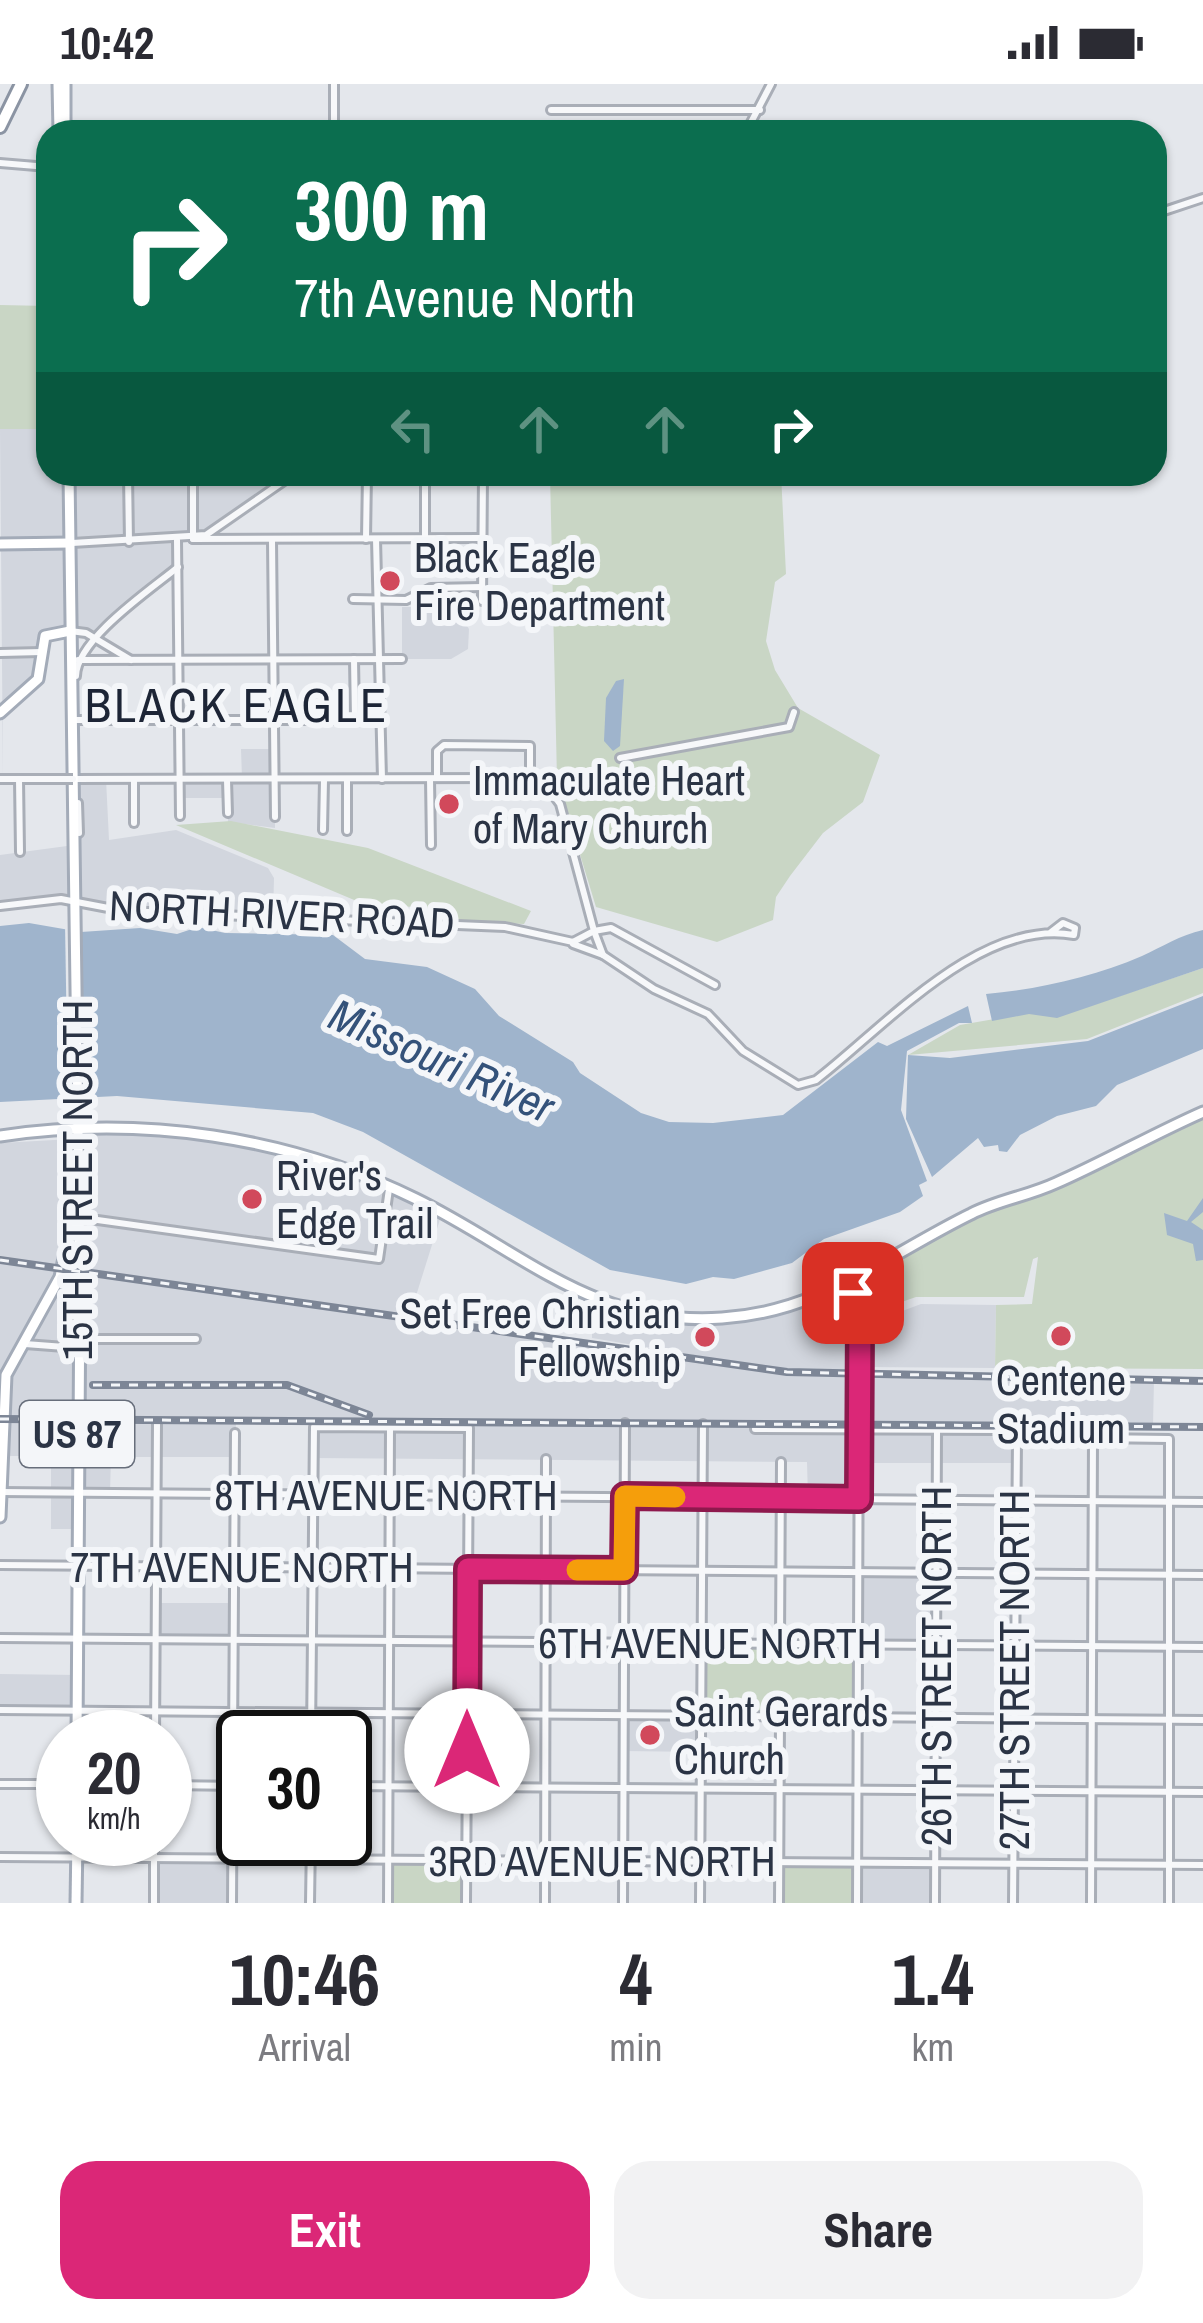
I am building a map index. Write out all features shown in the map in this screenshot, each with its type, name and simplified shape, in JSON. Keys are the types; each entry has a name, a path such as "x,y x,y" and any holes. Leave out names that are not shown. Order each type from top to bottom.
{"highway":[{"path":"0,128 21,84"}],"main road":[{"path":"62,84 62,120"},
{"name":"US 87","path":"67,486 67,627"},
{"path":"0,544 67,543"},
{"path":"0,713 35,682 45,636 67,627"},
{"name":"15TH STREET NORTH","path":"67,627 75,1218 80,1282 77,1710"},
{"path":"0,1136 171,1130 233,1138 320,1161 389,1187 555,1282 610,1306 675,1318 716,1319 812,1297 875,1272 964,1217 1057,1183 1203,1112"},
{"name":"15TH STREET NORTH","path":"60,1277 75,1218"},
{"path":"860,1321 863,1294 875,1272"},
{"path":"60,1277 80,1282"},
{"name":"US 87","path":"0,1516 4,1389 22,1342 60,1277"},
{"path":"812,1297 838,1298 860,1321"},
{"path":"76,1903 77,1866"}],"street":[{"path":"334,84 334,120"},
{"path":"754,120 772,84"},
{"path":"551,110 760,110"},
{"path":"0,163 36,166"},
{"path":"1167,210 1203,198"},
{"path":"128,486 129,542"},
{"path":"194,486 196,538"},
{"path":"67,543 196,538 226,526 278,486"},
{"path":"366,539 367,486"},
{"path":"424,486 425,539"},
{"path":"482,601 483,486"},
{"path":"226,526 237,541"},
{"path":"196,538 483,538"},
{"path":"376,539 382,778"},
{"path":"177,541 180,816"},
{"path":"272,541 274,817"},
{"path":"79,833 75,779 78,660 178,567"},
{"path":"352,599 406,600 431,587 482,587"},
{"path":"67,627 97,638 133,661"},
{"path":"0,652 42,652"},
{"path":"354,659 355,719"},
{"path":"78,660 402,659"},
{"path":"620,758 789,727 794,712"},
{"path":"76,720 381,720"},
{"path":"431,845 439,747 530,746 530,778"},
{"path":"0,779 541,778 560,804 593,934 603,955"},
{"path":"19,779 20,852"},
{"path":"134,779 134,824"},
{"path":"227,779 227,813"},
{"path":"323,830 324,779"},
{"path":"347,779 347,831"},
{"name":"NORTH RIVER ROAD","path":"0,906 505,927 603,955 654,989 708,1014 742,1051 799,1085 816,1081 958,965 1050,933"},
{"path":"593,934 622,931 716,985"},
{"name":"NORTH RIVER ROAD","path":"562,941 593,934"},
{"path":"75,1218 379,1259 389,1187"},
{"path":"849,1283 860,1321 857,1903"},
{"path":"22,1342 196,1339"},
{"path":"155,1710 157,1423"},
{"path":"623,1903 625,1424"},
{"path":"700,1903 703,1424"},
{"path":"311,1710 314,1427 469,1428 466,1903"},
{"path":"388,1903 390,1428"},
{"path":"755,1429 1000,1430 1017,1437 1169,1439 1169,1903"},
{"name":"26TH STREET NORTH","path":"935,1903 937,1430"},
{"path":"233,1710 235,1433"},
{"name":"27TH STREET NORTH","path":"1013,1903 1017,1437"},
{"path":"1091,1903 1093,1437"},
{"path":"545,1903 546,1460"},
{"path":"780,1644 781,1462"},
{"name":"8TH AVENUE NORTH","path":"0,1492 1203,1502"},
{"name":"7TH AVENUE NORTH","path":"0,1565 1203,1575"},
{"name":"6TH AVENUE NORTH","path":"0,1638 1203,1647"},
{"path":"0,1710 36,1710"},
{"path":"372,1714 1203,1720"},
{"path":"779,1903 780,1717"},
{"path":"0,1784 36,1784"},
{"path":"372,1787 1203,1792"},
{"name":"3RD AVENUE NORTH","path":"0,1857 36,1857"},
{"name":"3RD AVENUE NORTH","path":"372,1860 1203,1865"},
{"path":"154,1866 154,1903"},
{"path":"232,1866 232,1903"},
{"path":"310,1866 310,1903"}],"shaded area":[{"path":"0,429 36,429 36,486 64,486 65,631 48,633 40,674 3,710 3,779"},
{"path":"69,486 278,486 226,525 178,541 178,567 97,638 70,631"},
{"path":"402,607 454,607 469,629 468,649 451,659 402,659"},
{"path":"241,749 274,749 275,828 228,822 227,798 180,798 180,779 242,778"},
{"path":"73,779 106,779 109,840 176,830 268,868 274,878 273,917 124,911 77,901"},
{"path":"67,846 68,899 0,906 0,855"},
{"path":"78,1131 191,1132 337,1166 442,1213 410,1315 80,1275 820,1375 1154,1380 1153,1425 860,1425 1016,1428 1016,1463 860,1463 859,1499 808,1498 807,1462 313,1458 313,1421 236,1421 235,1457 111,1457 110,1493 78,1493 78,1529 51,1529 51,1456 1,1456 0,1492 0,1143 72,1139 72,1218 64,1269 79,1271"},
{"path":"831,1296 860,1321 860,1375 759,1366 592,1338 592,1299 716,1319"},
{"path":"921,1304 996,1305 995,1368 864,1367 865,1325"},
{"path":"858,1572 936,1572 936,1645 858,1644"},
{"path":"156,1603 234,1603 233,1640 155,1640"},
{"path":"0,1674 78,1675 77,1710 0,1710"},
{"path":"624,1716 702,1716 702,1752 623,1751"},
{"path":"192,1858 216,1858 216,1866 232,1866 232,1903 154,1903 154,1866 192,1866"},
{"path":"858,1862 936,1863 935,1903 857,1903"}],"green space":[{"path":"0,305 36,306 36,429 0,429"},
{"path":"550,486 782,486 786,574 775,582 766,641 775,670 798,708 880,755 863,802 823,833 790,876 776,897 773,920 717,942 596,907 557,779"},
{"path":"231,821 368,848 531,911 524,924 442,920 417,907 366,905 176,825"},
{"path":"1203,968 1203,993 1087,1039 908,1055 960,1025 1029,1013 1057,1017"},
{"path":"1203,1117 1203,1369 995,1368 996,1305 1032,1304 1038,1257 1033,1259 1024,1297 916,1297 864,1315 876,1277 945,1229 1034,1185"},
{"path":"703,1643 858,1644 858,1717 702,1716"},
{"path":"389,1860 467,1860 466,1903 388,1903"},
{"path":"779,1862 858,1862 857,1903 779,1903"}],"water":[{"path":"624,679 620,746 613,751 604,741 606,698 616,681"},
{"name":"Missouri River","path":"29,923 81,932 140,928 177,934 198,927 225,933 333,935 365,959 427,967 475,989 499,1016 573,1062 580,1073 641,1113 669,1122 713,1123 783,1115 878,1042 887,1046 968,1006 972,1023 959,1023 907,1051 901,1110 927,1181 919,1185 923,1196 900,1212 824,1239 792,1263 734,1279 713,1277 686,1284 610,1270 363,1132 313,1113 117,1096 0,1102 0,926"},
{"path":"1203,930 1203,968 1057,1018 1029,1014 992,1021 986,994 1085,976"},
{"path":"1203,996 1203,1049 1117,1085 1096,1106 1057,1116 1020,1135 1007,1152 999,1151 998,1145 984,1147 978,1138 932,1177 906,1119 908,1055 950,1058 1088,1041"},
{"path":"1203,1198 1203,1212 1191,1222 1203,1230 1203,1260 1196,1261 1193,1244 1167,1235 1164,1213 1187,1221"}],"pier":[{"path":"65,923 77,924 80,1106 68,1107"}],"railway":[{"path":"0,1260 787,1372 1203,1381"},
{"path":"93,1385 287,1385 369,1415"},
{"path":"0,1419 1203,1427"}],"slow traffic":[{"path":"577,1570 624,1570 625,1496 675,1497"}],"place":[{"name":"Black Eagle Fire Department","path":"390,581"},
{"name":"Immaculate Heart of Mary Church","path":"449,804"},
{"name":"River's Edge Trail","path":"252,1199"},
{"name":"Centene Stadium","path":"1061,1336"},
{"name":"Set Free Christian Fellowship","path":"705,1337"},
{"name":"Saint Gerards Church","path":"650,1735"}],"district":[{"name":"BLACK EAGLE","path":"237,704"}],"route":[{"path":"467,1751 468,1569 624,1570 625,1496 859,1499 860,1321 853,1293"}]}
